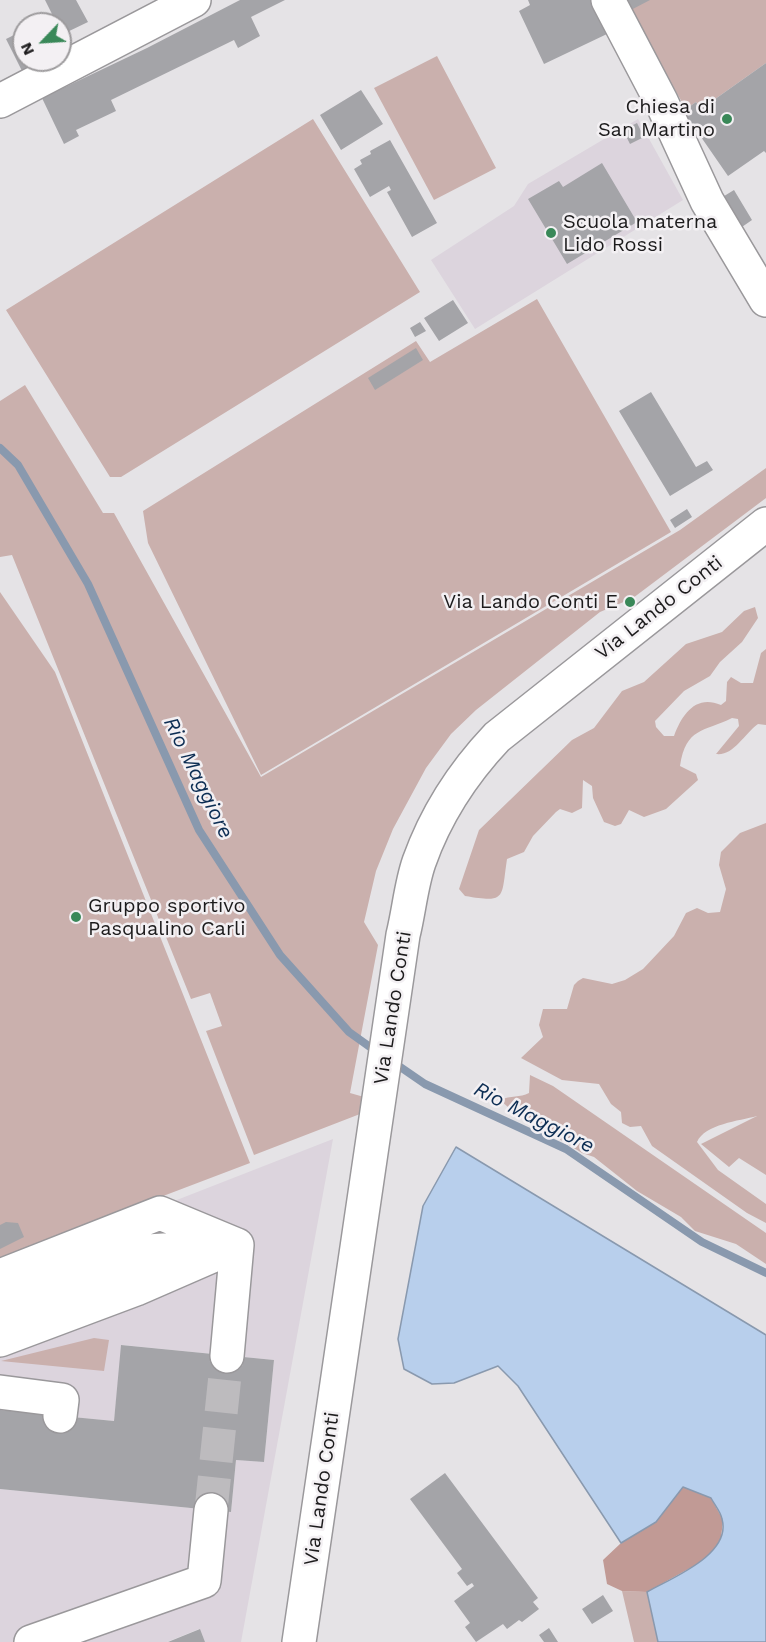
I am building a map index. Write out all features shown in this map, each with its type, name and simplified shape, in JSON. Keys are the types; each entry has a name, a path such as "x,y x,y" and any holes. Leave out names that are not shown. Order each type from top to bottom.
{"street":[{"path":"0,101 194,0"},
{"path":"608,0 661,101 707,201 766,300"},
{"name":"Via Lando Conti","path":"300,1642 404,935 418,864 438,818 459,782 484,752 528,712 766,524"},
{"path":"0,1276 160,1213 237,1245"},
{"path":"0,1290 166,1227 237,1245"},
{"path":"0,1309 148,1251 237,1245"},
{"path":"0,1324 153,1266 237,1245"},
{"path":"0,1340 136,1289 237,1245"},
{"path":"227,1356 237,1245"},
{"path":"0,1392 44,1408"},
{"path":"31,1642 204,1581 211,1510"}],"shaded area":[{"path":"623,0 766,0 766,63 701,109 696,102 686,109"},
{"path":"437,56 496,168 434,200 374,88"},
{"path":"313,119 420,292 121,477 110,477 6,310"},
{"name":"Scuola materna Lido Rossi","path":"638,119 683,200 475,329 431,260 514,206 528,184"},
{"path":"537,299 671,532 261,775 148,543 143,511 416,341 430,362"},
{"path":"25,385 103,513 114,513 261,777 680,530 766,468 766,498 633,598 600,612 476,710 451,734 426,768 393,829 376,871 364,922 378,945 350,1093 364,1097 360,1114 254,1155 206,1031 222,1026 210,993 191,999 12,555 0,557 0,401"},
{"name":"Gruppo sportivo Pasqualino Carli","path":"0,592 55,672 250,1163 0,1258"},
{"path":"755,607 758,618 742,642 720,662 710,676 684,691 655,721 656,727 664,736 674,736 681,720 691,708 704,702 721,705 726,701 727,682 731,677 741,683 753,683 761,653 766,649 766,725 758,724 733,748 722,754 716,754 739,726 738,719 732,718 692,737 683,753 680,766 696,774 698,780 666,809 644,817 629,810 621,824 615,826 604,822 593,798 592,786 583,780 582,808 572,813 560,809 533,836 524,852 507,859 500,895 488,899 465,896 459,889 479,830 572,740 594,728 622,691 644,682 686,644 722,632 744,611"},
{"path":"766,823 766,1175 739,1158 729,1167 701,1144 757,1116 715,1127 701,1136 697,1142 718,1170 766,1204 766,1223 747,1213 652,1146 641,1126 630,1127 622,1123 621,1112 611,1104 599,1084 562,1080 521,1058 543,1037 539,1025 543,1009 567,1009 574,985 578,981 583,978 612,984 625,980 643,969 674,936 686,913 697,908 708,913 720,912 726,889 719,865 721,852 740,833"},
{"path":"530,1075 553,1086 766,1233 766,1264 736,1244 695,1231 681,1217 637,1191 594,1157 582,1153 509,1108 500,1100 529,1093"},
{"path":"333,1139 241,1642 205,1642 199,1629 167,1642 0,1642 0,1489 231,1512 236,1460 264,1462 274,1360 122,1345 114,1421 0,1410 0,1269"},
{"path":"94,1338 109,1340 104,1371 1,1361"},
{"path":"683,1487 711,1498 723,1520 721,1538 710,1557 647,1592 622,1591 607,1584 603,1560 621,1543 656,1522"},
{"path":"622,1591 647,1592 658,1642 634,1642"}],"water":[{"path":"456,1147 766,1335 766,1642 658,1642 647,1592 697,1564 718,1544 723,1532 722,1519 711,1498 683,1487 656,1522 621,1543 518,1386 498,1366 454,1383 432,1384 404,1369 398,1339 423,1206"}],"building":[{"path":"45,0 76,0 88,22 72,30 72,12 51,12"},
{"path":"240,0 285,0 251,17 260,36 238,48 234,40 111,100 116,111 76,130 79,136 64,144 42,98"},
{"path":"528,0 591,0 607,34 544,64 519,11 530,5"},
{"path":"624,0 650,0 629,11"},
{"path":"12,36 12,51 6,39"},
{"name":"Chiesa di San Martino","path":"766,63 766,153 764,151 728,176 683,111 696,102 701,109"},
{"path":"361,90 383,124 341,150 320,115"},
{"path":"637,123 644,137 630,144 623,130"},
{"path":"390,140 437,223 412,237 387,192 391,190 389,186 370,197 354,169 362,164 360,160 371,154 370,151"},
{"path":"602,163 637,222 567,264 528,199 559,181 563,187"},
{"path":"734,190 752,220 739,229 721,198"},
{"path":"453,300 468,323 439,341 424,318"},
{"path":"420,322 426,331 415,337 410,328"},
{"path":"416,348 423,360 375,390 368,378"},
{"path":"651,392 696,467 707,461 713,470 670,496 619,411"},
{"path":"687,509 692,517 675,528 670,520"},
{"path":"6,1222 18,1223 24,1237 0,1249 0,1225"},
{"path":"121,1345 274,1360 264,1462 236,1460 231,1512 0,1489 0,1410 114,1421"},
{"path":"445,1473 538,1598 533,1602 539,1609 522,1622 519,1620 507,1629 503,1624 476,1642 465,1627 470,1623 454,1601 474,1586 472,1583 467,1586 457,1573 462,1569 410,1499"},
{"path":"603,1595 613,1611 592,1624 582,1609"},
{"path":"549,1628 558,1642 544,1642 539,1635"},
{"path":"200,1629 205,1642 168,1642"}],"waterway":[{"name":"Rio Maggiore","path":"0,448 18,465 88,584 199,830 280,955 349,1032 377,1052"},
{"name":"Rio Maggiore","path":"393,1062 425,1084 566,1149 702,1242 766,1273"}],"tunnel":[{"path":"211,1510 227,1356"}],"place":[{"name":"Chiesa di San Martino","path":"727,119"},
{"name":"Scuola materna Lido Rossi","path":"551,233"},
{"name":"Via Lando Conti E","path":"630,602"},
{"name":"Gruppo sportivo Pasqualino Carli","path":"76,917"}]}
